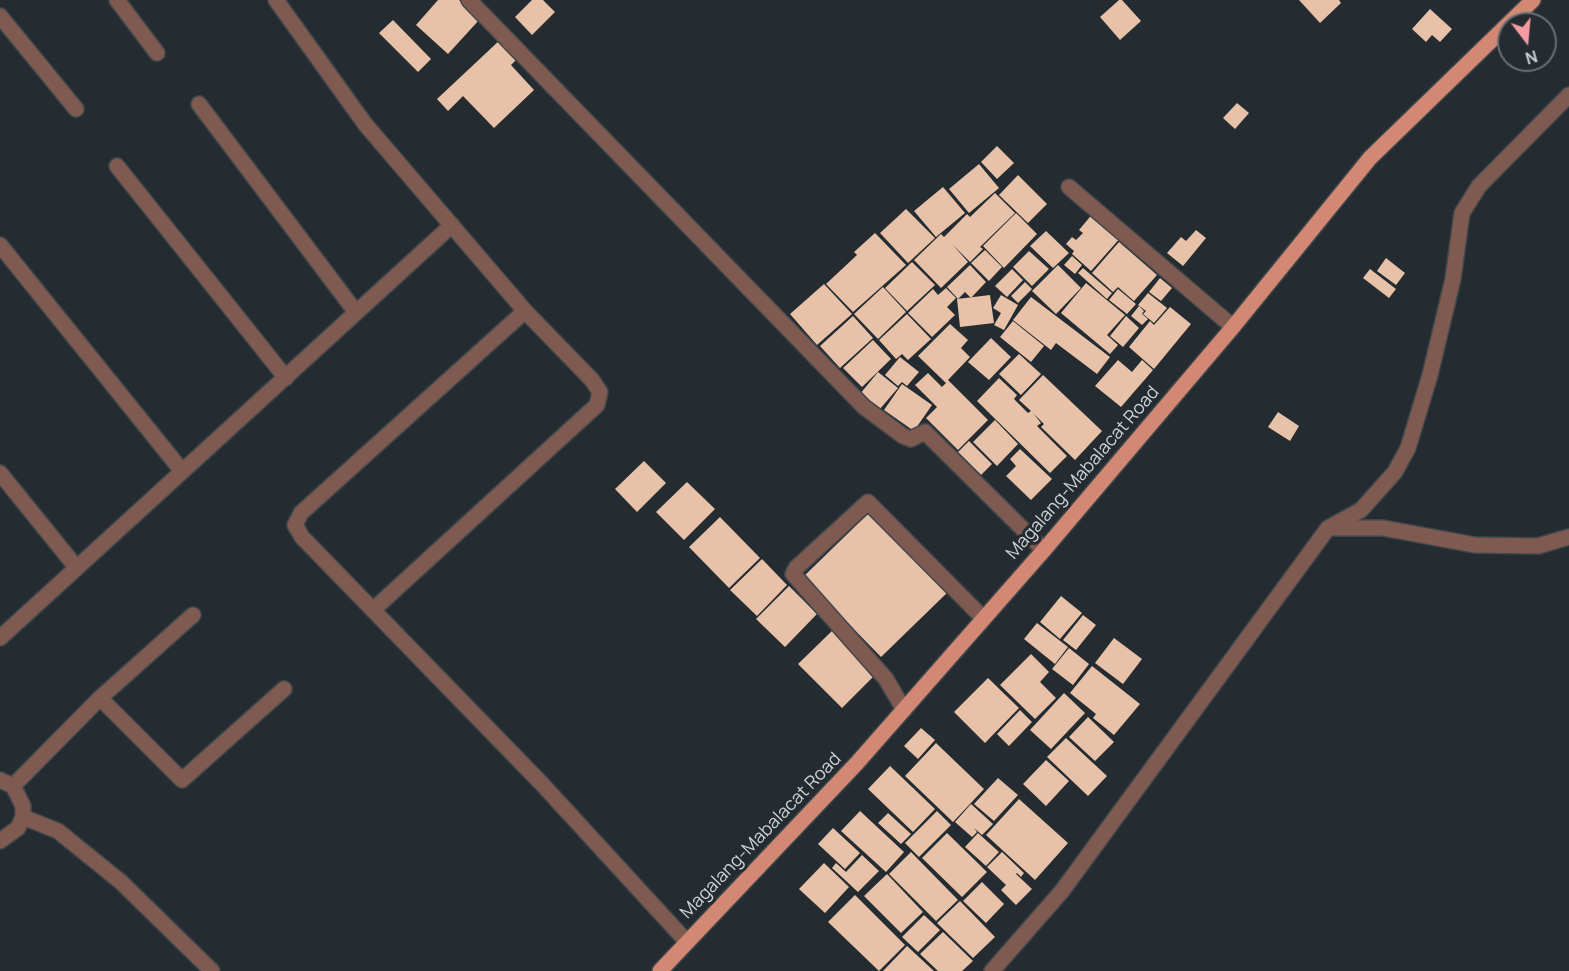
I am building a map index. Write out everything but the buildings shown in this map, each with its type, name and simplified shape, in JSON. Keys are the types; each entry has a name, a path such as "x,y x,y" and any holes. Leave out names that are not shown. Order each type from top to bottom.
{"main road":[{"name":"Magalang-Mabalacat Road","path":"660,971 904,710 1044,550 1233,327 1370,158 1533,0"}],"street":[{"path":"117,0 157,53"},
{"path":"276,0 365,124 525,311 600,392 597,405 374,609"},
{"path":"469,0 864,407 910,439 925,432 1044,550"},
{"path":"0,16 76,109"},
{"path":"992,971 1062,891 1328,528 1361,510 1395,472 1408,448 1453,279 1461,213 1479,186 1569,95"},
{"path":"199,104 355,311"},
{"path":"117,166 286,378"},
{"path":"1070,187 1233,327"},
{"path":"0,638 286,378 355,311 452,225"},
{"path":"0,245 182,471"},
{"path":"525,311 301,513 296,525 302,537 542,784 687,942"},
{"path":"0,473 76,567"},
{"path":"904,710 886,680 793,574 796,568 868,502 983,618"},
{"path":"1328,528 1383,528 1475,545 1538,546 1569,537"},
{"path":"0,841 18,828 23,817 23,806 7,783 193,615"},
{"path":"100,698 182,780 284,689"},
{"path":"23,817 58,831 121,882 212,971"}]}
